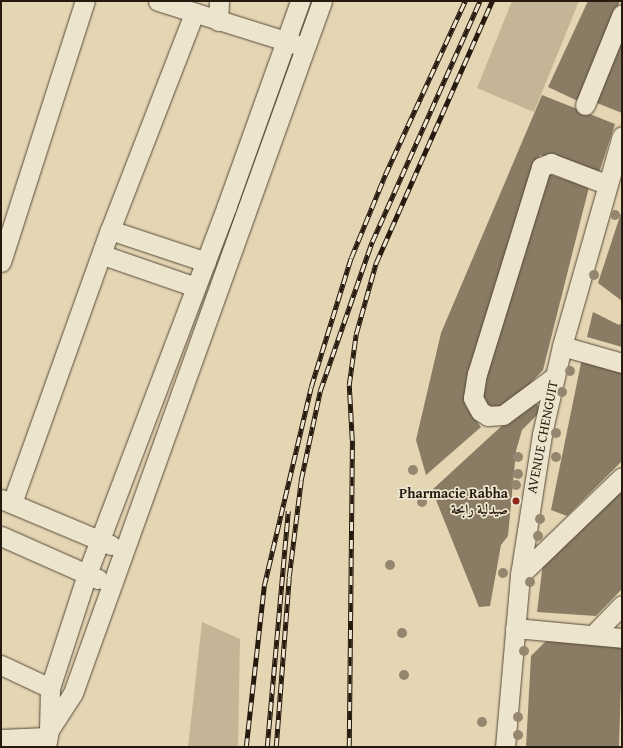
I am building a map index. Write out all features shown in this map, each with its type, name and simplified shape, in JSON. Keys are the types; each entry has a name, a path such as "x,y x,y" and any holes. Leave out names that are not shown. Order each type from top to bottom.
{"street":[{"path":"1,262 85,1"},
{"path":"158,1 194,14 307,47"},
{"path":"218,21 219,1"},
{"path":"47,738 50,688 87,574 206,262 300,1"},
{"path":"47,738 73,693 123,550 307,47 322,1"},
{"path":"123,550 7,501 103,255 110,230 194,14"},
{"path":"585,105 622,14"},
{"name":"AVENUE CHENGUIT","path":"505,747 520,576 533,482 562,346 606,184 618,157 622,136"},
{"path":"554,378 503,415 488,416 480,411 473,398 477,374 541,167 551,162 606,184"},
{"path":"110,230 206,262"},
{"path":"103,255 196,287"},
{"path":"562,346 622,363"},
{"path":"520,576 622,477"},
{"path":"1,536 111,584"},
{"path":"594,634 622,605"},
{"path":"515,628 594,634 622,638"},
{"path":"1,665 50,688"},
{"path":"1,739 47,738"}],"shaded area":[{"path":"512,1 579,1 534,112 477,88"},
{"path":"202,622 240,639 238,747 188,747"}],"building":[{"path":"588,1 620,1 580,102 548,87"},
{"path":"622,28 622,113 592,101"},
{"path":"542,95 615,124 598,176 540,155 465,405 481,427 426,475 416,440 441,333"},
{"path":"546,173 589,187 543,370 507,408 478,404"},
{"path":"622,210 622,301 598,283"},
{"path":"593,312 619,325 622,322 622,347 587,337"},
{"path":"582,358 622,370 622,461 567,516 551,510"},
{"path":"532,398 542,410 522,430 516,451 508,536 501,545 490,606 479,607 432,490"},
{"path":"622,486 622,589 596,616 537,612 543,563"},
{"path":"547,640 619,645 622,650 619,747 526,747 531,656"}],"railway":[{"path":"246,747 264,586 311,387 351,258 385,175 465,1"},
{"path":"276,747 289,577 301,480 320,391 372,242 480,1"},
{"path":"349,747 352,440 349,385 356,334 376,263 492,1"},
{"path":"267,747 288,511"}],"place":[{"name":"Pharmacie Rabha صيدلية رابحة","path":"516,501"}]}
